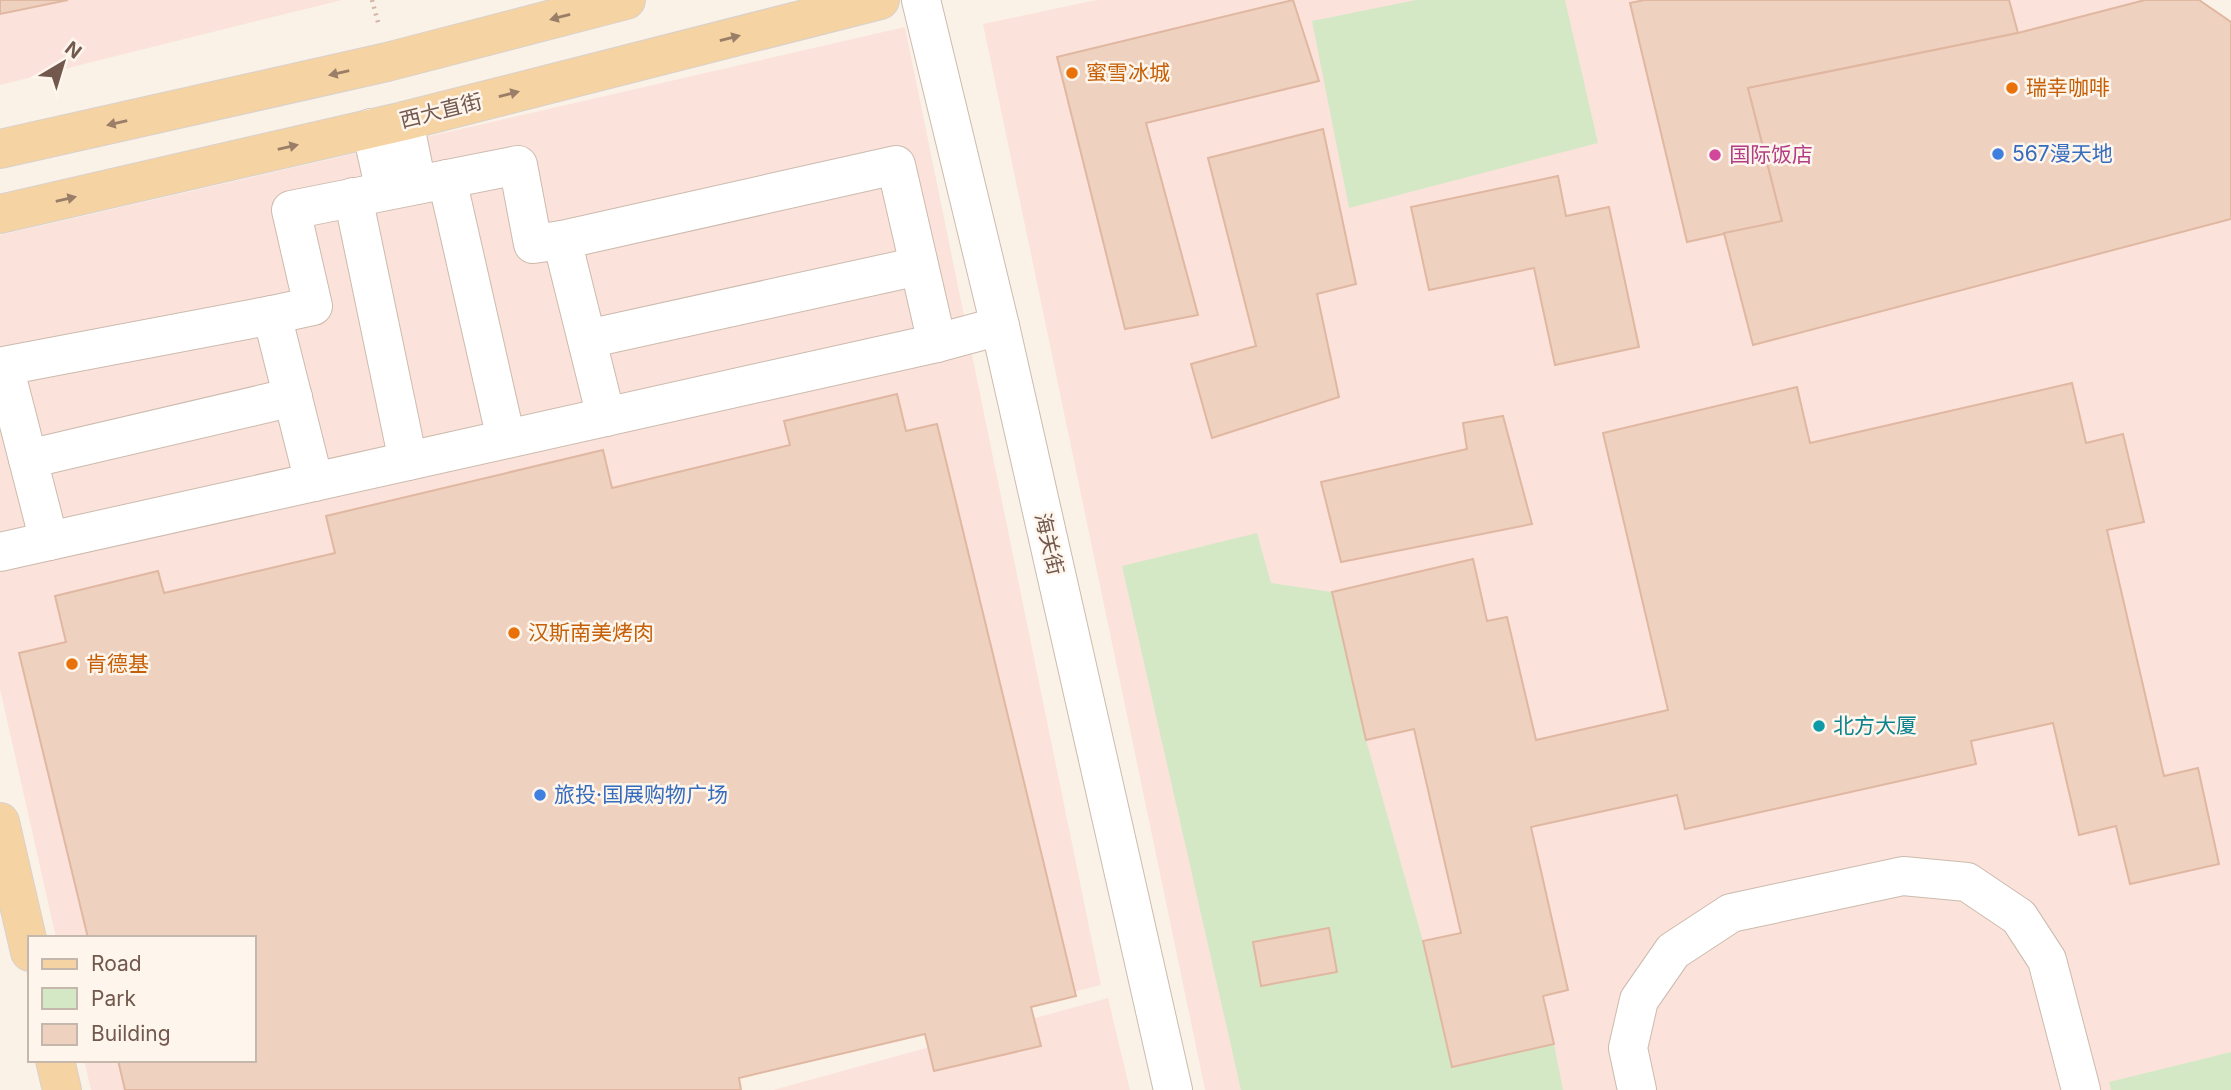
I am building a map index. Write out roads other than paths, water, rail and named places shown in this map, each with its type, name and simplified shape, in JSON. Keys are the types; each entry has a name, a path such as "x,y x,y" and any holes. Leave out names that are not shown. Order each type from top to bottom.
{"main road":[{"path":"0,149 387,62 626,0"},
{"name":"西大直街","path":"0,214 388,124 880,0"},
{"path":"0,822 28,943"},
{"path":"55,1062 62,1090"}],"street":[{"name":"海关街","path":"921,0 1000,326 1173,1090"},
{"path":"388,124 400,188 408,461"},
{"path":"49,541 4,366 313,306 291,210 518,165 533,244 562,240 896,165 937,343"},
{"path":"400,188 506,439"},
{"path":"562,240 606,417"},
{"path":"587,339 919,265"},
{"path":"272,315 314,482"},
{"path":"0,552 937,343 1000,326"},
{"path":"28,459 293,397"},
{"path":"1637,1090 1628,1048 1639,1000 1673,951 1731,913 1903,876 1967,882 2019,917 2047,960 2081,1090"}],"place":[{"name":"蜜雪冰城","path":"1072,73"},
{"name":"瑞幸咖啡","path":"2012,88"},
{"name":"567漫天地","path":"1998,154"},
{"name":"国际饭店","path":"1715,155"},
{"name":"汉斯南美烤肉","path":"514,633"},
{"name":"肯德基","path":"72,664"},
{"name":"北方大厦","path":"1819,726"},
{"name":"旅投·国展购物广场","path":"540,795"}]}
